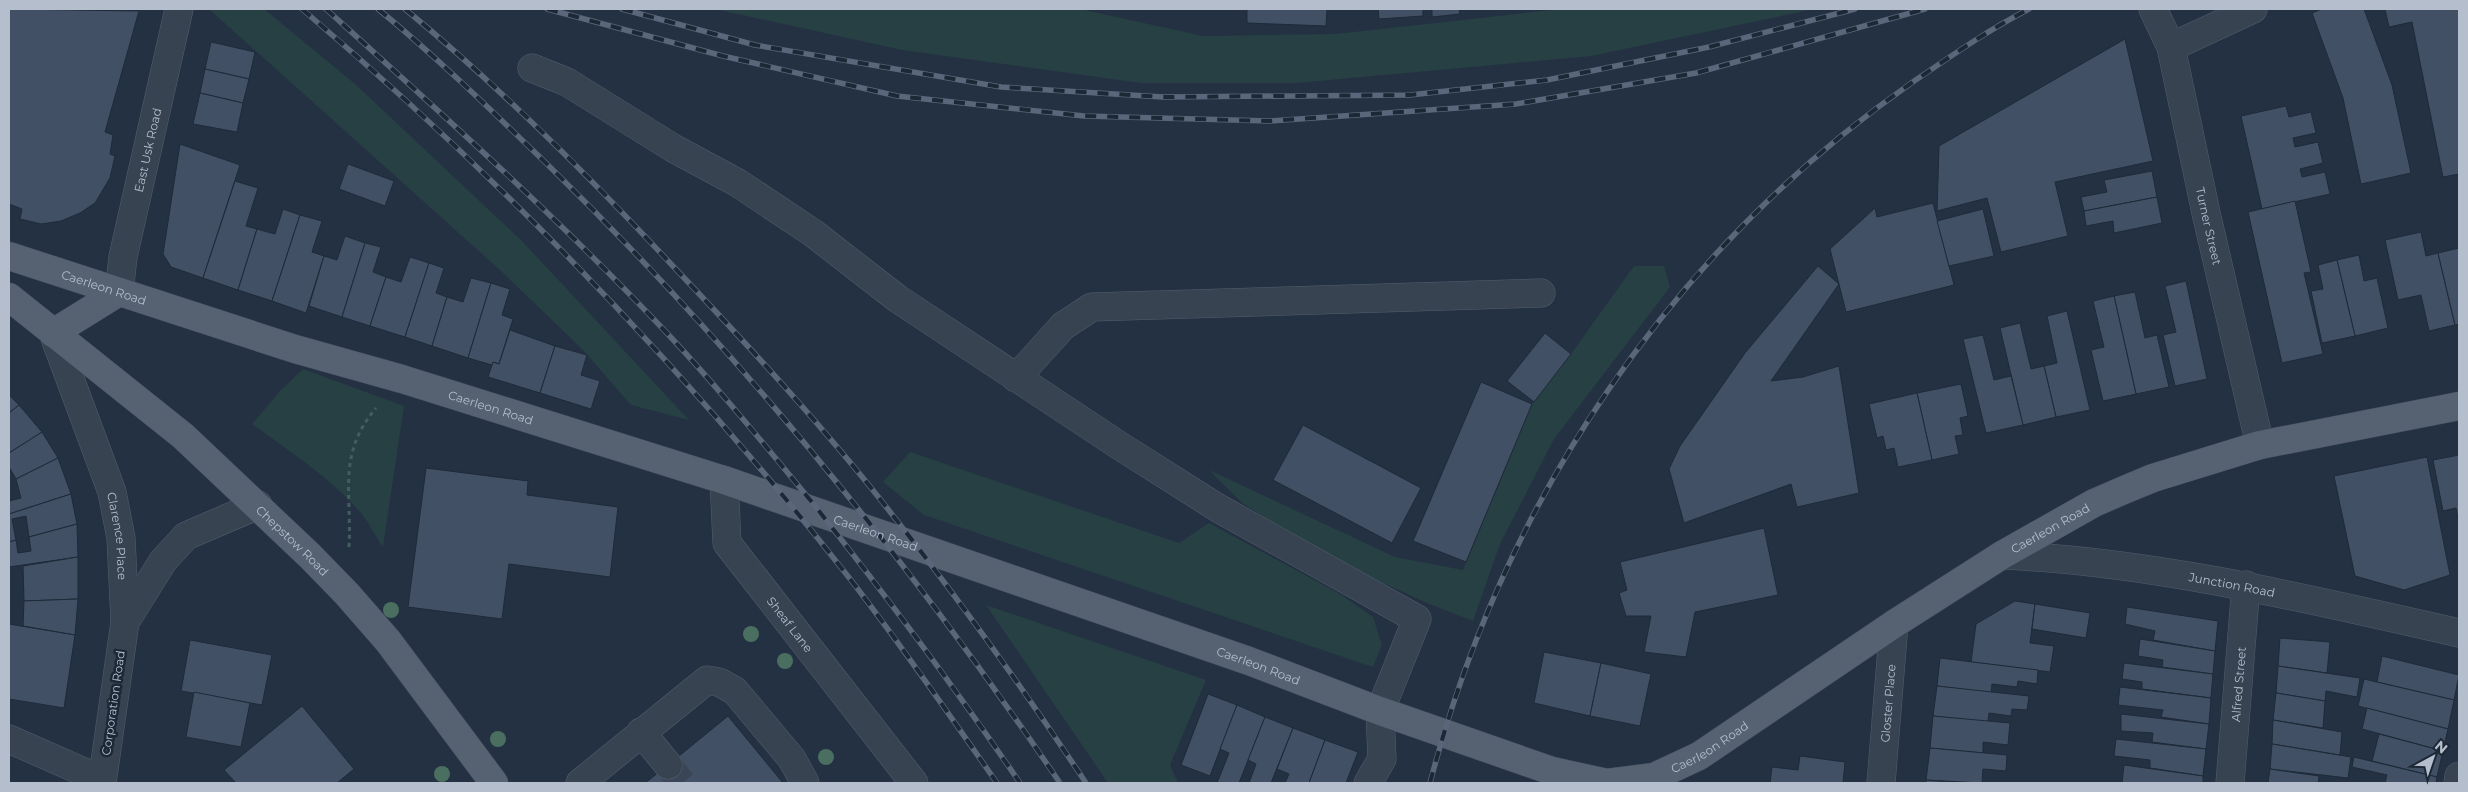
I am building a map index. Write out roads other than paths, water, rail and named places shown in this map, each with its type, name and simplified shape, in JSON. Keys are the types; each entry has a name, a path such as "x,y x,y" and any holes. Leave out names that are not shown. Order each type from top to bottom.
{"main road":[{"name":"Caerleon Road","path":"9,256 295,349 402,379 724,480 1249,660 1380,710 1552,771 1607,783 1654,777 1699,756 1894,624 2002,555 2094,503 2154,478 2260,445 2459,406"},
{"path":"9,297 53,333 119,292"},
{"name":"Chepstow Road","path":"53,333 183,436 258,504 347,594 388,641 494,783"}],"street":[{"name":"East Usk Road","path":"119,292 122,257 179,9"},
{"name":"Turner Street","path":"2153,9 2171,47 2206,214 2260,445"},
{"path":"2171,47 2253,9"},
{"path":"532,68 567,82 673,148 738,182 812,232 898,299 1016,378 1218,508 1417,619 1380,710 1382,759 1368,783"},
{"path":"1016,378 1063,326 1092,307 1541,292"},
{"name":"Clarence Place","path":"53,333 112,492 121,538 125,622"},
{"name":"Sheaf Lane","path":"724,480 727,542 914,783"},
{"name":"Clarence Place","path":"125,622 163,560 186,536 258,504"},
{"name":"Junction Road","path":"2002,555 2097,562 2246,585 2459,632"},
{"name":"Alfred Street","path":"2230,783 2246,585"},
{"name":"Corporation Road","path":"102,782 125,622"},
{"name":"Gloster Place","path":"1881,783 1894,624"},
{"path":"580,783 707,680 719,682 735,690 792,759 805,783"},
{"path":"641,732 668,765"},
{"path":"9,739 102,782"},
{"path":"2458,783 2459,776"}],"tunnel":[{"path":"668,765 682,783"}],"railway":[{"path":"302,9 376,73 519,208 656,350 785,498 847,575 905,652 997,783"},
{"path":"326,9 540,206 664,330 702,372 811,501 865,570 944,675 1020,783"},
{"path":"378,9 444,66 550,167 621,238 756,386 883,540 944,620 1060,783"},
{"path":"405,9 475,69 575,164 697,291 799,403 872,489 928,560 1009,670 1086,783"},
{"path":"547,9 723,56 897,96 1084,116 1270,121 1516,104 1696,73 1925,9"},
{"path":"622,9 755,45 1001,87 1163,97 1410,95 1547,80 1709,47 1855,9"},
{"path":"1430,783 1462,679 1502,579 1551,482 1608,391 1672,304 1744,224 1824,150 1910,84 1983,35 2029,9"}]}
